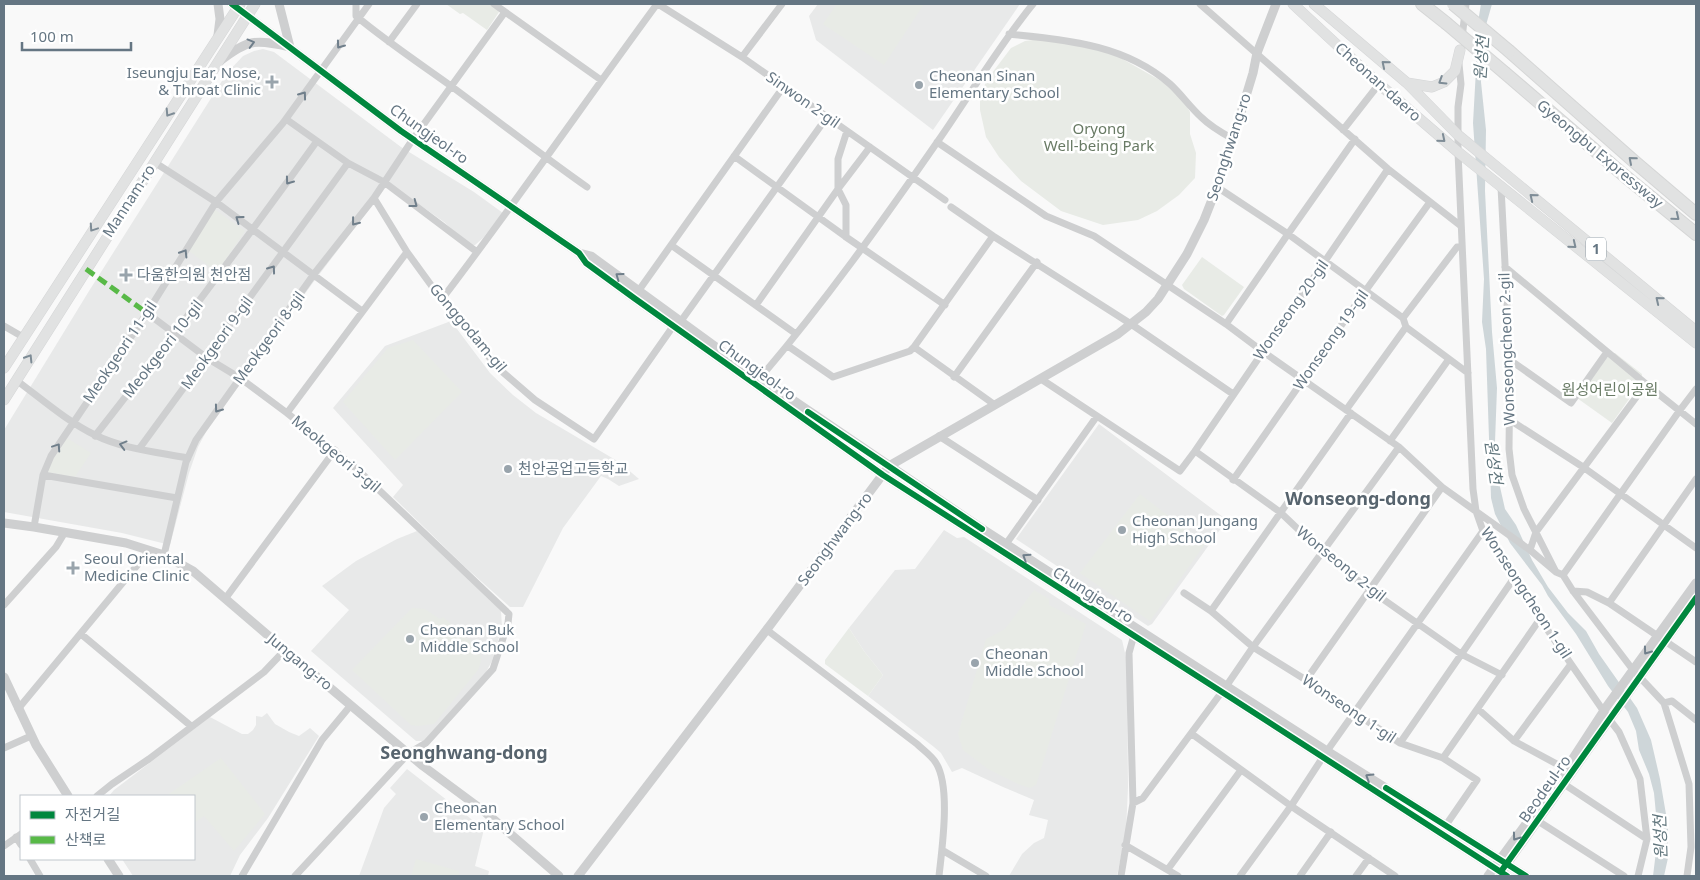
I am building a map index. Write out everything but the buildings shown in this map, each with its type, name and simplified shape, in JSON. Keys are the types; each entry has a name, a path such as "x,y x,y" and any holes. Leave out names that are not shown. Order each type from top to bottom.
{"highway":[{"name":"Gyeongbu Expressway","path":"1422,4 1696,234"},
{"name":"Gyeongbu Expressway","path":"1453,4 1696,214"}],"main road":[{"name":"Mannam-ro","path":"4,400 255,4"},
{"name":"Cheonan-daero","path":"1292,4 1379,84 1461,154"},
{"name":"Cheonan-daero","path":"1314,4 1407,83 1458,135 1696,331"},
{"name":"Mannam-ro","path":"4,368 206,58 236,5"},
{"path":"1407,83 1432,87 1444,82 1455,71 1460,50"},
{"path":"206,58 214,58 216,64"},
{"name":"1","path":"1461,154 1696,343"}],"street":[{"path":"215,43 220,28 218,4"},
{"path":"216,64 234,50 255,41 265,41 290,47 279,4"},
{"path":"356,4 356,16 388,42 587,187"},
{"name":"Meokgeori 11-gil","path":"34,526 43,475 51,456 147,313 216,202 286,119 369,4"},
{"path":"388,42 417,4"},
{"path":"494,4 601,80"},
{"path":"442,299 512,206 601,80 658,4"},
{"name":"Sinwon 2-gil","path":"658,4 742,57 945,200"},
{"path":"742,57 782,4"},
{"path":"760,378 788,346 863,249 1009,34 1033,4"},
{"path":"1200,4 1388,169 1461,226"},
{"name":"Seonghwang-ro","path":"578,876 767,630 889,466 1118,334 1146,312 1168,285 1187,254 1204,220 1217,187 1253,73 1257,53 1276,4"},
{"name":"Wonseongcheon 1-gil","path":"1466,4 1460,50 1458,135 1461,154 1461,247 1473,488 1476,511 1483,531 1540,619 1608,713 1619,732 1640,779 1647,839 1638,876"},
{"name":"Chungjeol-ro","path":"236,5 413,139 579,253 591,256 636,294 883,475 1225,688 1500,873"},
{"name":"Meokgeori 8-gil","path":"164,555 188,458 196,440 314,274 374,198 413,139 505,12"},
{"path":"1009,34 1069,40 1112,50 1145,67 1169,84 1202,118 1233,139"},
{"path":"1344,130 1379,84"},
{"path":"636,294 784,86"},
{"path":"677,323 714,276 827,117"},
{"path":"286,119 348,163 384,182 477,252"},
{"path":"846,237 846,205 838,189 838,159 847,131"},
{"path":"1226,324 1355,140"},
{"name":"Meokgeori 10-gil","path":"95,436 254,230 317,141"},
{"path":"937,142 1046,216 1094,236 1226,324 1399,447 1442,487 1530,550 1560,574 1696,389"},
{"path":"756,305 870,147"},
{"path":"734,156 846,237 945,305"},
{"path":"154,162 216,202 362,311"},
{"name":"Meokgeori 9-gil","path":"139,449 348,163"},
{"name":"Wonseong 20-gil","path":"1195,451 1388,169"},
{"name":"Wonseongcheon 2-gil","path":"1498,184 1510,360 1509,449 1512,475 1524,509 1560,574 1632,672 1664,703 1688,784 1694,849 1687,876"},
{"path":"1217,187 1288,234 1366,290 1403,318 1406,327 1468,373"},
{"name":"Gonggodam-gil","path":"374,198 407,252 498,368 535,400 594,439 677,323"},
{"name":"Wonseong 19-gil","path":"1233,480 1430,202"},
{"path":"950,207 1131,324 1234,394"},
{"path":"788,346 833,377 910,351 993,236"},
{"path":"671,245 796,334"},
{"path":"1403,318 1456,247 1461,247"},
{"path":"287,413 407,252"},
{"path":"954,377 1036,262"},
{"path":"1505,267 1696,424"},
{"name":"Meokgeori 3-gil","path":"147,313 207,358 240,378 335,450 508,614 508,623 493,669 426,743 409,754"},
{"name":"Chungjeol-ro","path":"677,323 1136,632"},
{"path":"4,326 23,337"},
{"path":"1211,611 1406,327"},
{"path":"914,347 995,405"},
{"path":"1510,360 1570,403 1607,352"},
{"path":"1390,441 1449,359"},
{"path":"1041,379 1180,471 1195,451"},
{"path":"16,380 95,436 139,449 188,458"},
{"path":"1530,550 1536,532 1646,384"},
{"path":"1006,544 1097,416"},
{"path":"1510,420 1583,467 1696,548"},
{"path":"939,436 1038,500"},
{"path":"1133,803 1143,798 1192,734 1399,447"},
{"path":"225,599 335,450"},
{"name":"Wonseong 2-gil","path":"1195,451 1280,512 1322,552 1370,590 1461,654 1502,675"},
{"path":"43,475 178,498"},
{"path":"1609,603 1696,479"},
{"path":"1306,680 1442,487"},
{"name":"Jungang-ro","path":"4,523 34,526 126,543 164,555 193,571 350,705 409,754 485,812 560,876"},
{"path":"1240,876 1483,531"},
{"path":"4,606 56,547 65,532"},
{"path":"18,709 149,551"},
{"path":"1400,744 1514,578"},
{"path":"1608,713 1639,679 1696,583"},
{"path":"1573,591 1587,592 1609,603 1696,662"},
{"name":"Wonseong 1-gil","path":"1184,593 1211,611 1253,647 1306,680 1400,744 1442,758 1477,780 1446,825"},
{"path":"1608,713 1632,672 1696,598"},
{"path":"1442,758 1540,619"},
{"path":"767,630 917,744 936,762 941,773 944,788 942,850 939,876"},
{"path":"1121,876 1133,803 1129,653 1136,632"},
{"path":"81,634 191,726"},
{"path":"98,795 264,672 284,650"},
{"name":"Wonseongcheon 1-gil","path":"1514,741 1572,664"},
{"path":"4,678 31,736 67,795"},
{"path":"1664,703 1672,702 1696,720"},
{"path":"242,876 322,740 350,705"},
{"name":"Beodeul-ro","path":"1478,709 1514,741 1566,769"},
{"name":"Beodeul-ro","path":"1488,876 1500,873 1504,861 1566,769 1608,713"},
{"name":"Beodeul-ro","path":"1504,861 1538,821 1564,784 1608,713"},
{"path":"1192,734 1291,806 1395,876"},
{"path":"4,748 31,736"},
{"path":"295,876 409,754"},
{"name":"Chungjeol-ro","path":"1325,754 1446,825 1526,876"},
{"path":"1168,869 1241,770"},
{"path":"1564,784 1647,839"},
{"path":"1688,784 1696,789"},
{"path":"1538,821 1624,876"},
{"path":"1300,876 1331,832"},
{"path":"4,846 19,836"},
{"path":"1125,845 1178,876"},
{"path":"942,850 986,876"},
{"path":"1356,876 1370,858"},
{"path":"31,860 40,876"},
{"path":"109,860 119,876"}],"shaded area":[{"name":"Cheonan Sinan Elementary School","path":"818,4 1020,4 933,130 816,40 809,16"},
{"path":"263,49 274,52 401,147 474,192 503,213 483,238 475,245 470,246 444,222 389,183 312,284 206,432 198,447 189,473 170,545 122,533 4,512 4,430 89,291 227,73 243,56"},
{"name":"천안공업고등학교","path":"451,321 490,373 513,395 536,413 619,462 639,479 619,486 601,476 563,528 523,607 510,607 464,566 393,497 403,485 333,408 385,346"},
{"name":"Cheonan Jungang High School","path":"1099,424 1227,520 1152,624 1148,626 1016,539"},
{"name":"Cheonan Middle School","path":"944,530 957,538 964,537 1122,640 1127,662 1128,787 1126,832 1117,876 1009,876 1022,854 1034,843 1044,838 1048,820 1029,815 1034,800 962,768 952,772 941,753 868,696 883,675 849,628 895,570 915,569"},
{"name":"Cheonan Buk Middle School","path":"417,531 501,611 502,627 492,661 486,672 424,741 416,741 311,651 349,610 322,586 356,561 397,539"},
{"path":"267,713 275,724 299,736 310,728 319,736 268,818 240,855 230,876 133,876 123,860 195,860 195,795 110,795 210,717 242,734 248,734 256,725 256,716 262,717"},
{"name":"Cheonan Elementary School","path":"407,769 484,829 475,866 489,871 488,876 359,876 384,808 396,794 390,788"}],"green space":[{"path":"446,4 492,4 499,12 487,30 463,13 460,14"},
{"path":"837,4 924,4 884,65 823,24"},
{"name":"Oryong Well-being Park","path":"1040,39 1069,43 1112,53 1163,82 1184,102 1190,112 1190,134 1196,153 1195,178 1179,195 1157,211 1138,220 1103,225 1061,211 1021,181 999,157 986,137 980,110 980,99 986,81 1011,48 1025,41"},
{"path":"214,209 245,231 217,272 189,251"},
{"path":"1202,257 1244,287 1222,316 1184,289 1182,285"},
{"path":"413,340 462,392 395,460 343,402 388,348"},
{"name":"원성어린이공원","path":"1615,353 1642,374 1642,381 1612,423 1577,398 1610,354"},
{"path":"67,438 91,453 75,477 48,472 50,464"},
{"path":"1140,494 1205,544 1150,621 1080,573"},
{"path":"1034,590 1049,599 1049,605 1086,624 1036,785 1030,788 988,769 963,750 958,734 986,639 1005,629"},
{"path":"412,608 425,609 440,619 443,617 476,646 473,649 480,655 481,661 478,670 434,724 417,726 411,725 352,670"},
{"path":"849,628 883,675 868,696 825,664 825,660"},
{"path":"221,758 265,814 234,851 204,816 195,822 195,795 167,795"},
{"path":"416,859 459,871 459,876 411,876"}],"water":[{"name":"원성천","path":"1481,4 1492,4 1482,50 1481,82 1486,130 1485,191 1492,332 1497,388 1495,442 1498,478 1505,509 1516,525 1532,560 1548,587 1568,613 1586,631 1599,654 1637,708 1651,740 1668,826 1668,858 1664,876 1653,876 1658,835 1654,793 1649,774 1639,750 1636,731 1628,712 1608,686 1576,634 1542,585 1510,543 1495,514 1491,498 1486,349 1482,322 1484,279 1473,123"}],"marked path":[{"path":"86,269 147,313"}],"cycle path":[{"path":"232,4 401,131 579,253 586,263 883,475 1507,876"},
{"path":"808,412 982,529"},
{"path":"1502,870 1696,598"},
{"path":"1386,788 1526,876"}],"place":[{"name":"Iseungju Ear, Nose, & Throat Clinic","path":"272,82"},
{"name":"Cheonan Sinan Elementary School","path":"919,85"},
{"name":"다움한의원 천안점","path":"126,275"},
{"name":"천안공업고등학교","path":"508,469"},
{"name":"Cheonan Jungang High School","path":"1122,530"},
{"name":"Seoul Oriental Medicine Clinic","path":"73,568"},
{"name":"Cheonan Buk Middle School","path":"410,639"},
{"name":"Cheonan Middle School","path":"975,663"},
{"name":"Cheonan Elementary School","path":"424,817"}],"district":[{"name":"Wonseong-dong","path":"1358,499"},
{"name":"Seonghwang-dong","path":"464,753"}]}
